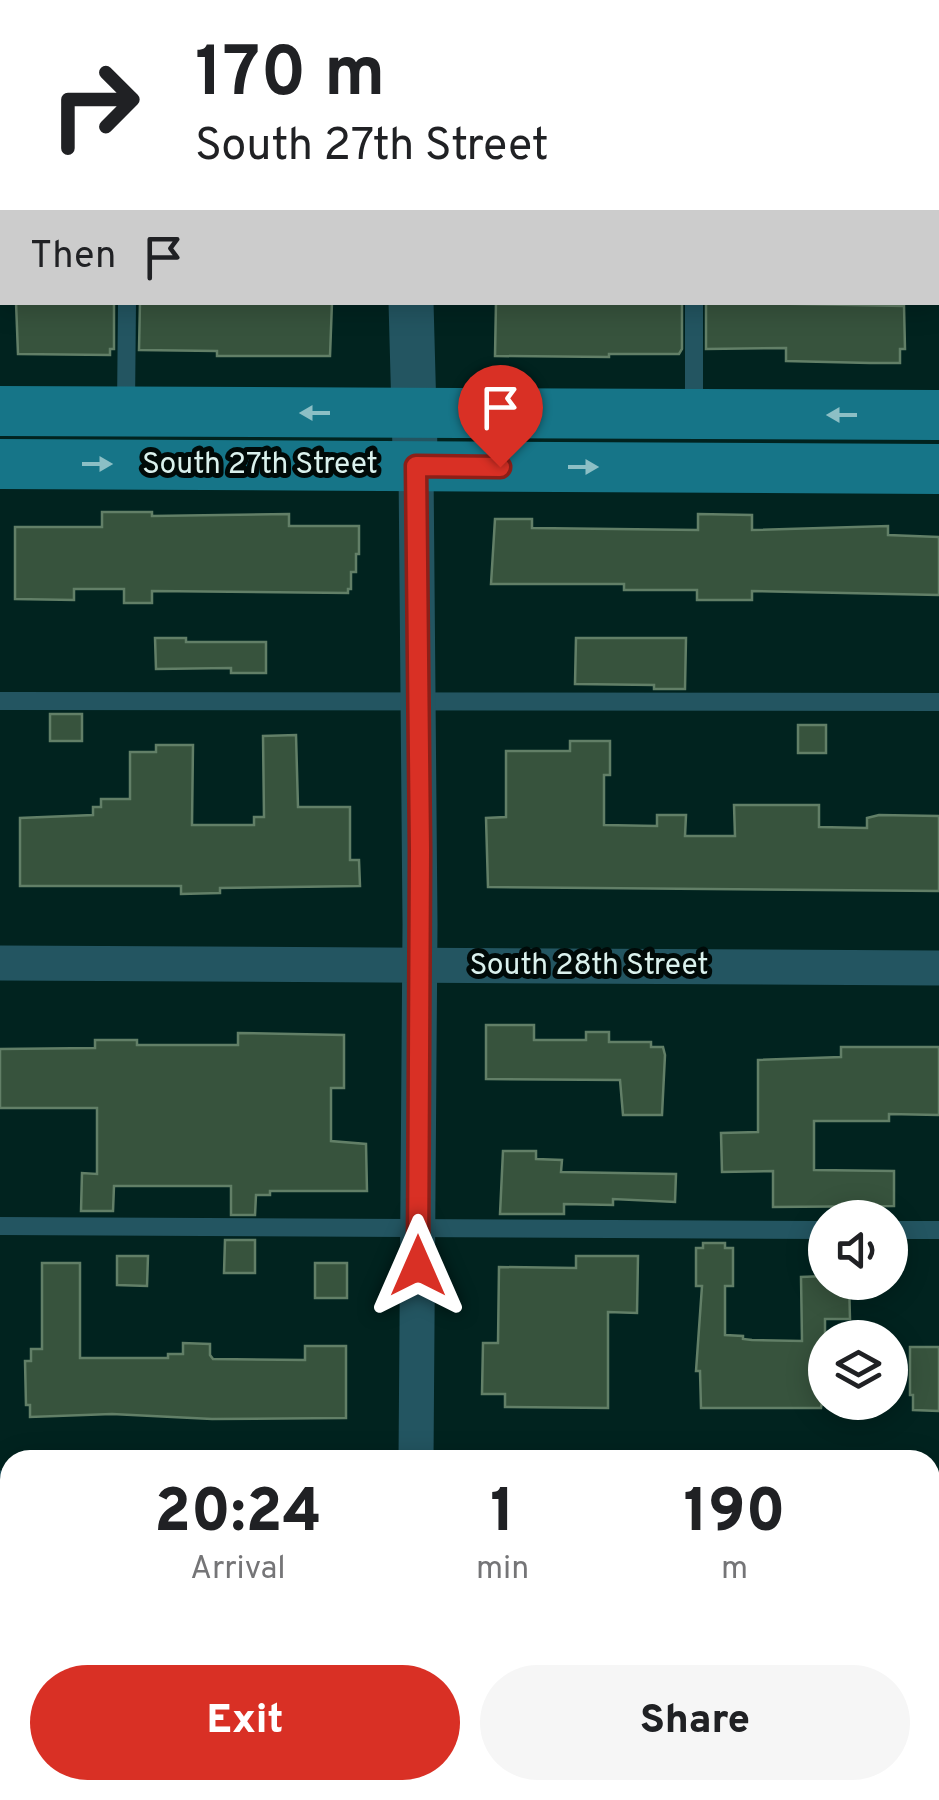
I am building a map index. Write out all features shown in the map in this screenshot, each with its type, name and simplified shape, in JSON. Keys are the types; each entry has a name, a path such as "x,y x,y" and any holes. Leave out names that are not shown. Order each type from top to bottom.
{"main road":[{"name":"South 27th Street","path":"0,411 939,416"},
{"name":"South 27th Street","path":"0,464 939,469"}],"street":[{"path":"411,305 420,703 416,1450"},
{"name":"South 28th Street","path":"0,963 939,968"}],"lane":[{"path":"126,411 127,305"},
{"path":"694,305 694,414"},
{"path":"0,701 939,702"},
{"path":"0,1226 808,1230"},
{"path":"908,1230 939,1230"}],"building":[{"path":"16,305 114,305 114,349 110,349 110,355 18,354"},
{"path":"140,305 332,305 330,356 217,356 217,351 139,350"},
{"path":"496,305 682,305 679,354 495,356"},
{"path":"706,305 904,306 905,349 900,349 900,363 786,361 786,348 706,349"},
{"path":"102,512 152,512 152,516 289,514 289,526 359,526 356,572 351,572 348,593 152,591 152,603 124,603 124,589 74,589 74,600 15,599 15,527 102,527"},
{"path":"698,514 752,515 752,530 888,526 888,535 939,537 939,595 752,591 752,600 697,600 697,590 624,590 624,584 491,584 495,519 532,519 532,528 698,530"},
{"path":"155,638 266,642 266,673 231,673 231,668 156,669"},
{"path":"576,638 686,638 685,689 575,684"},
{"path":"50,714 82,714 82,741 50,741"},
{"path":"798,725 826,725 826,753 798,753"},
{"path":"296,735 298,807 350,807 350,860 359,860 360,886 220,888 220,893 181,894 181,886 20,886 20,818 93,815 93,807 101,807 101,799 130,799 130,752 156,752 156,745 193,745 192,825 254,825 254,817 264,817 263,736"},
{"path":"570,741 610,741 610,775 604,775 604,825 657,826 657,815 686,815 685,836 735,836 734,805 819,805 819,827 867,828 867,818 879,815 939,816 939,891 488,887 486,818 506,817 506,751 570,751"},
{"path":"486,1025 534,1025 534,1040 586,1040 586,1032 609,1032 609,1042 651,1042 651,1047 663,1047 662,1115 623,1115 620,1080 486,1079"},
{"path":"238,1033 344,1035 344,1088 331,1088 331,1141 366,1144 367,1191 270,1191 270,1195 256,1195 255,1215 231,1215 231,1186 114,1186 113,1211 81,1211 82,1173 97,1174 97,1108 0,1108 0,1049 95,1048 95,1040 137,1040 137,1045 238,1045"},
{"path":"841,1047 939,1047 939,1115 889,1114 889,1121 814,1121 814,1170 894,1171 894,1200 808,1200 808,1207 773,1207 773,1171 722,1172 721,1133 758,1132 758,1060 841,1057"},
{"path":"503,1151 536,1151 536,1159 562,1160 561,1172 676,1174 675,1202 613,1199 613,1205 564,1204 564,1214 500,1214"},
{"path":"225,1240 255,1240 255,1273 224,1273"},
{"path":"703,1243 725,1243 725,1248 733,1248 733,1286 725,1286 725,1335 802,1341 801,1277 808,1277 808,1300 849,1300 850,1319 808,1320 808,1408 701,1408 700,1371 696,1371 702,1286 696,1286 696,1248 703,1248"},
{"path":"117,1256 148,1256 147,1286 117,1285"},
{"path":"576,1256 638,1256 637,1313 608,1312 608,1408 505,1407 505,1394 482,1394 483,1343 498,1343 499,1267 576,1268"},
{"path":"42,1263 80,1263 80,1358 168,1358 168,1354 183,1354 183,1343 210,1344 213,1359 305,1360 305,1346 346,1346 346,1418 212,1419 112,1414 30,1417 25,1361 31,1361 31,1349 42,1349"},
{"path":"315,1263 347,1263 347,1298 315,1298"},
{"path":"910,1347 939,1347 939,1411 913,1410"}],"route":[{"path":"418,1266 420,850 416,466 500,467"}]}
